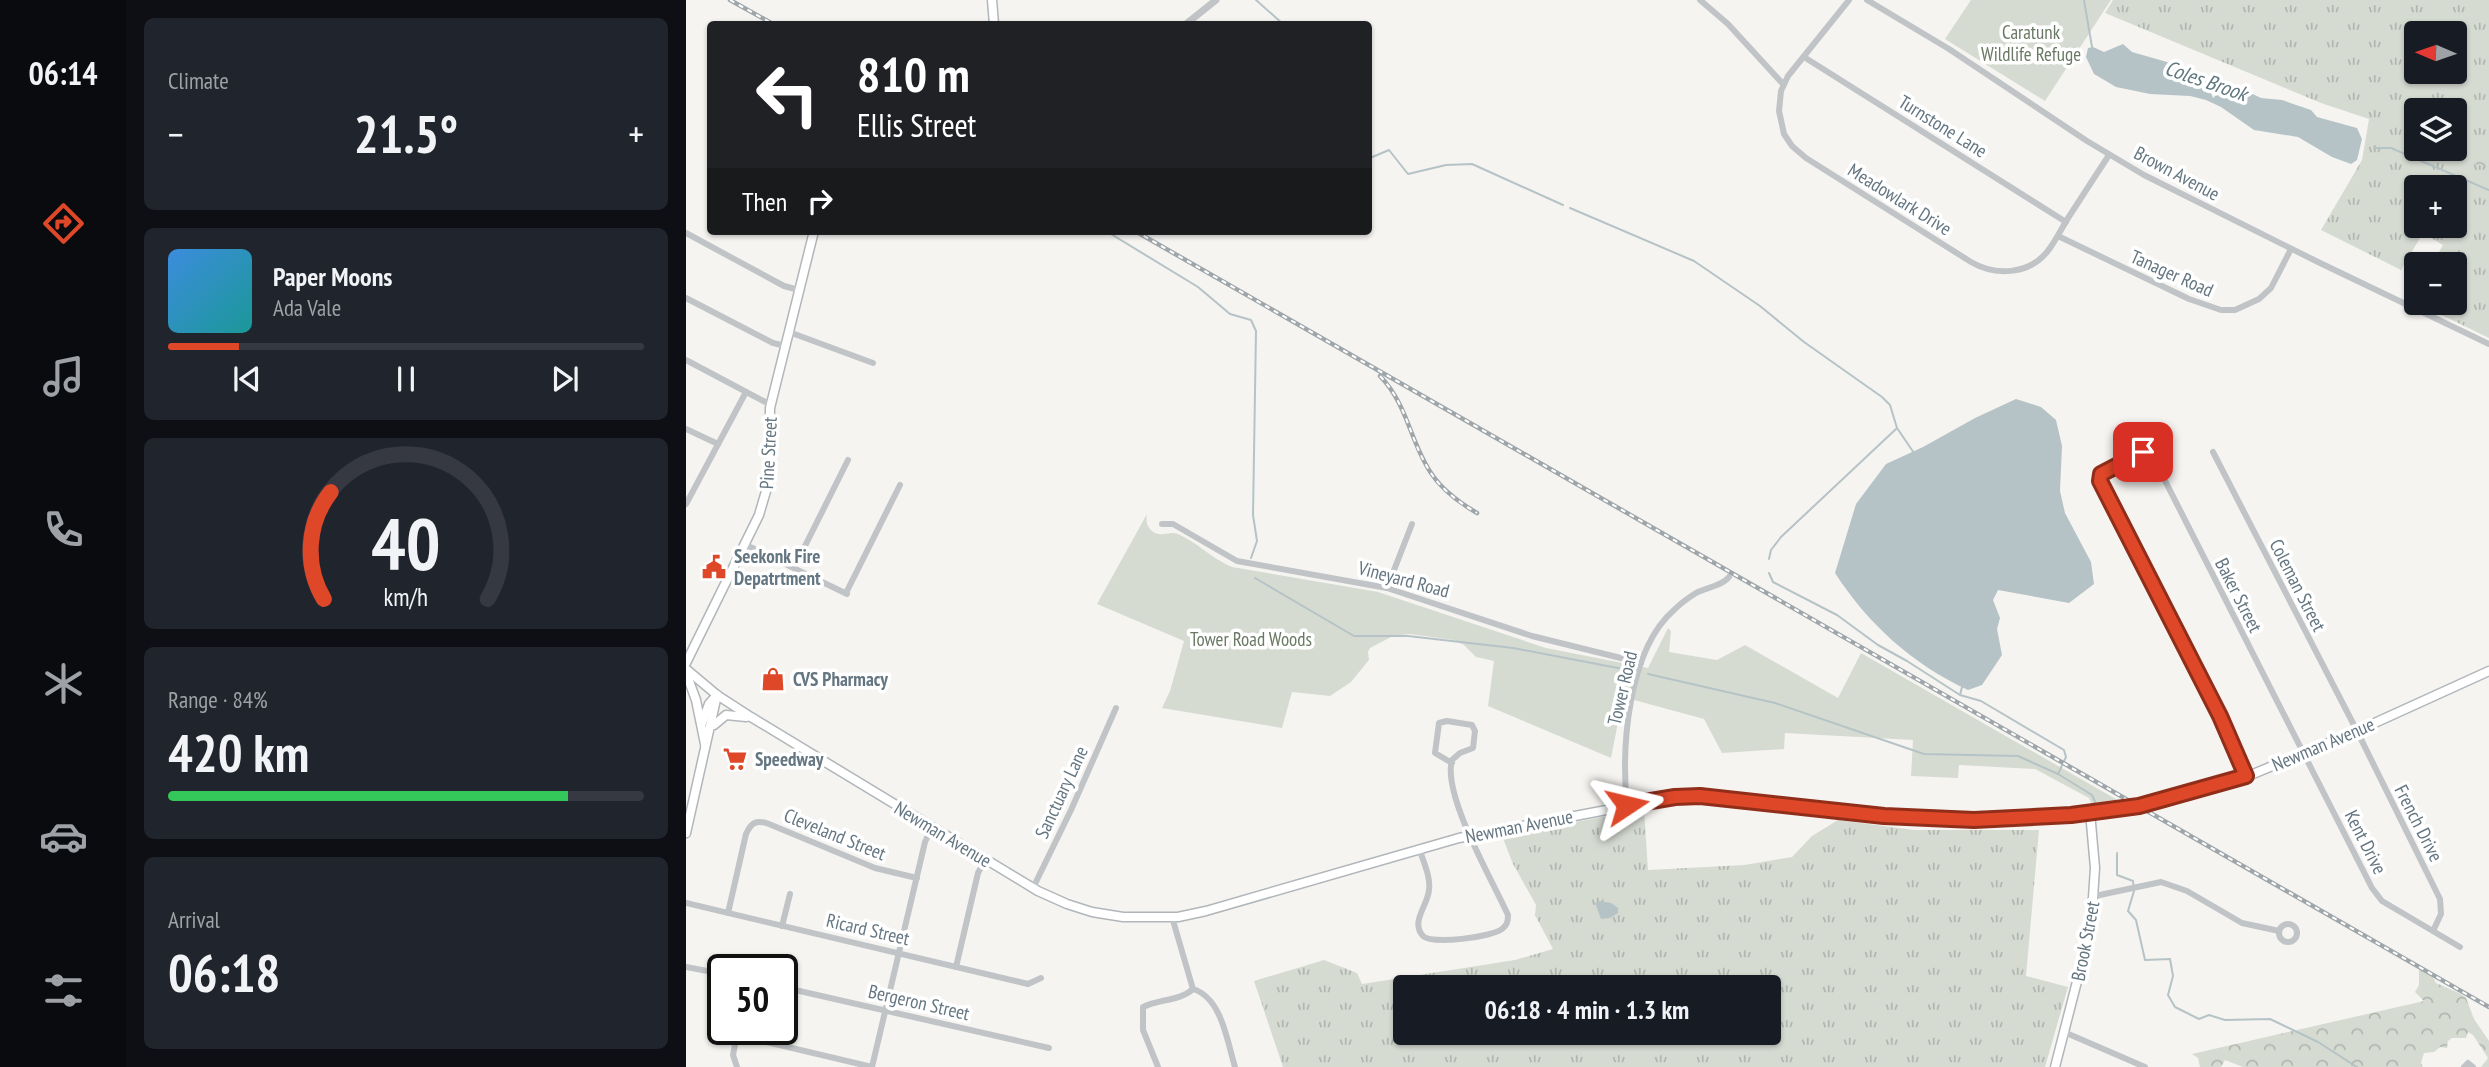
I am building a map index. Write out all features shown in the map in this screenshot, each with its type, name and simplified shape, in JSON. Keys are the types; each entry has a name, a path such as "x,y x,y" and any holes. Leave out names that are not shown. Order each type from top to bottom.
{"main road":[{"path":"992,0 994,21"},
{"name":"Pine Street","path":"686,663 759,515 768,486 771,405 813,235"},
{"path":"686,671 706,728"},
{"name":"Newman Avenue","path":"686,671 751,718 1033,888 1067,904 1123,918 1172,917 1206,911 1419,848 1675,797 1700,796 1884,816 1950,820 2020,818 2139,806 2246,776 2357,731 2489,671"},
{"path":"686,833 689,807 706,750 706,728 717,695"},
{"path":"706,728 726,715 751,718"},
{"name":"Brook Street","path":"2055,1067 2091,928 2095,868 2091,812"}],"street":[{"path":"1190,21 1216,0"},
{"path":"1700,0 1728,24 1783,84 1849,0"},
{"name":"Brown Avenue","path":"1867,0 1958,55 2109,155 2144,175 2489,344"},
{"name":"Turnstone Lane","path":"1804,57 2066,222"},
{"name":"Meadowlark Drive","path":"1783,84 1779,99 1780,118 1788,140 1798,152 1979,267 1999,272 2020,269 2042,257 2109,155"},
{"path":"686,233 784,286 799,290"},
{"name":"Tanager Road","path":"2058,236 2207,308 2221,310 2235,310 2259,299 2272,288 2291,249"},
{"path":"686,298 773,343 786,346"},
{"path":"789,332 873,363"},
{"path":"686,360 771,405"},
{"path":"686,504 688,494 746,392"},
{"path":"686,429 718,444"},
{"name":"Baker Street","path":"2246,776 2220,716 2102,486 2100,477 2138,454 2147,452 2151,455 2302,753"},
{"name":"Coleman Street","path":"2213,452 2357,731"},
{"path":"794,568 848,460"},
{"path":"744,544 847,594 900,485"},
{"name":"Vineyard Road","path":"1162,524 1173,524 1237,561 1387,588 1540,638 1642,663"},
{"path":"1387,588 1412,524"},
{"name":"Tower Road","path":"1627,805 1626,751 1633,695 1652,635 1665,617 1694,594 1726,581 1729,577"},
{"name":"Sanctuary Lane","path":"1033,888 1116,708"},
{"path":"1419,848 1430,890 1419,915 1419,928 1423,937 1432,942 1485,936 1505,928 1507,915 1471,836 1452,782 1452,762 1455,756 1473,748 1475,731 1472,725 1447,721 1439,723 1435,753 1452,762"},
{"name":"French Drive","path":"2357,731 2440,899 2441,914 2433,931"},
{"name":"Kent Drive","path":"2302,753 2377,895 2382,901 2460,947"},
{"name":"Cleveland Street","path":"728,913 747,834 756,822 769,824 875,868 917,878"},
{"path":"788,1045 872,1067 925,842 932,827"},
{"path":"956,967 978,873 985,860"},
{"path":"2095,896 2161,882 2179,887 2242,923 2279,931"},
{"path":"782,926 790,894"},
{"name":"Ricard Street","path":"686,903 1028,985 1041,978"},
{"path":"1172,917 1193,989"},
{"path":"686,967 707,971"},
{"path":"1158,1067 1143,1030 1143,1007 1187,995 1193,989"},
{"path":"1193,989 1200,991 1212,1002 1235,1067"},
{"name":"Bergeron Street","path":"798,991 1049,1048"},
{"path":"2063,1032 2145,1067"},
{"path":"735,1045 733,1055 737,1067"},
{"path":"2464,1067 2468,1063 2473,1067"}],"green space":[{"name":"Caratunk Wildlife Refuge","path":"1971,0 2111,0 2045,101 1945,39"},
{"path":"2113,0 2489,0 2489,338 2442,315 2467,315 2467,252 2439,252 2443,245 2431,238 2467,238 2467,175 2404,175 2404,238 2420,238 2412,252 2404,252 2404,265 2401,270 2321,230 2362,160 2369,119 2321,103 2105,13"},
{"path":"2489,145 2489,169 2473,163 2479,152"},
{"name":"Tower Road Woods","path":"1147,514 1147,524 1154,533 1178,534 1232,567 1378,592 1546,648 1648,668 1668,628 1671,631 1669,652 1717,660 1745,645 1838,698 1861,653 2121,802 2093,807 2089,798 2035,769 1959,765 1958,778 1911,776 1913,740 1785,733 1784,749 1722,753 1704,719 1623,697 1611,758 1488,706 1494,661 1476,657 1464,645 1454,640 1410,634 1393,636 1370,648 1369,660 1351,682 1330,696 1292,692 1282,728 1162,708 1170,691 1184,641 1097,604"},
{"path":"1644,809 1648,870 1744,865 1792,857 1812,836 1838,820 1914,830 2039,830 2026,976 2068,987 2045,1067 1283,1067 1254,981 1324,960 1357,973 1362,984 1393,979 1393,1045 1781,1045 1781,975 1419,975 1515,960 1553,949 1535,915 1536,905 1513,864 1502,836"},
{"path":"2423,969 2431,974 2436,983 2466,998 2474,1019 2489,1041 2489,1067 2481,1067 2488,1058 2473,1035 2468,1032 2466,1038 2452,1038 2448,1041 2447,1048 2440,1047 2434,1052 2424,1053 2421,1063 2423,1067 2243,1067 2225,1060 2221,1067 2200,1067 2198,1058 2192,1054 2424,1001 2415,992 2419,985 2419,970"}],"water":[{"path":"2123,44 2132,52 2188,68 2215,80 2211,93 2213,98 2225,87 2246,91 2261,98 2282,100 2311,110 2317,117 2357,128 2362,139 2357,160 2351,164 2332,157 2298,137 2254,130 2206,100 2116,87 2094,74 2086,57 2088,48 2093,47 2104,52"},
{"path":"2016,399 2041,407 2056,420 2062,446 2060,491 2065,513 2091,562 2094,584 2069,603 1998,590 1993,600 2000,618 1997,629 2002,655 1982,685 1968,690 1928,668 1893,641 1862,609 1835,573 1856,504 1886,464"},
{"path":"1595,903 1611,903 1618,908 1618,913 1601,919"}],"waterway":[{"path":"1256,0 1280,21"},
{"name":"Coles Brook","path":"2084,0 2092,47"},
{"name":"Coles Brook","path":"2374,148 2391,148 2489,190"},
{"path":"1372,157 1389,150 1408,174 1446,165 1472,164 1563,205"},
{"path":"1570,208 1694,261 1760,306 1804,342 1882,397 1890,405 1897,428 1914,453"},
{"path":"1113,235 1198,287 1230,314 1251,320 1256,331 1253,515 1257,541 1251,558"},
{"path":"1769,559 1771,550 1781,537 1896,429"},
{"path":"1769,573 1773,582 1837,615 1878,645 1960,695 1981,701 2064,750 2066,757 2058,774"},
{"path":"1255,578 1354,636 1408,636 1513,648 1628,670"},
{"path":"1648,674 1775,703 1924,754 2018,756 2058,774 2092,795 2096,804"},
{"path":"1960,695 1962,687"},
{"path":"2117,853 2117,875 2133,881 2134,891 2128,911 2136,920 2145,960 2170,959 2173,976 2168,995 2175,1007 2199,1019 2209,1015 2225,1020 2270,1019 2318,1042 2357,1067"}],"railway":[{"path":"730,0 768,21"},
{"path":"1142,235 2489,1007"},
{"path":"1380,376 1397,399 1431,473 1452,496 1477,513"}],"place":[{"name":"Seekonk Fire Depatrtment","path":"714,567"},
{"name":"CVS Pharmacy","path":"773,679"},
{"name":"Speedway","path":"735,759"}],"route":[{"path":"1627,805 1700,796 1919,819 2008,819 2071,815 2139,806 2246,776 2220,716 2100,481 2101,474 2143,452"}]}
